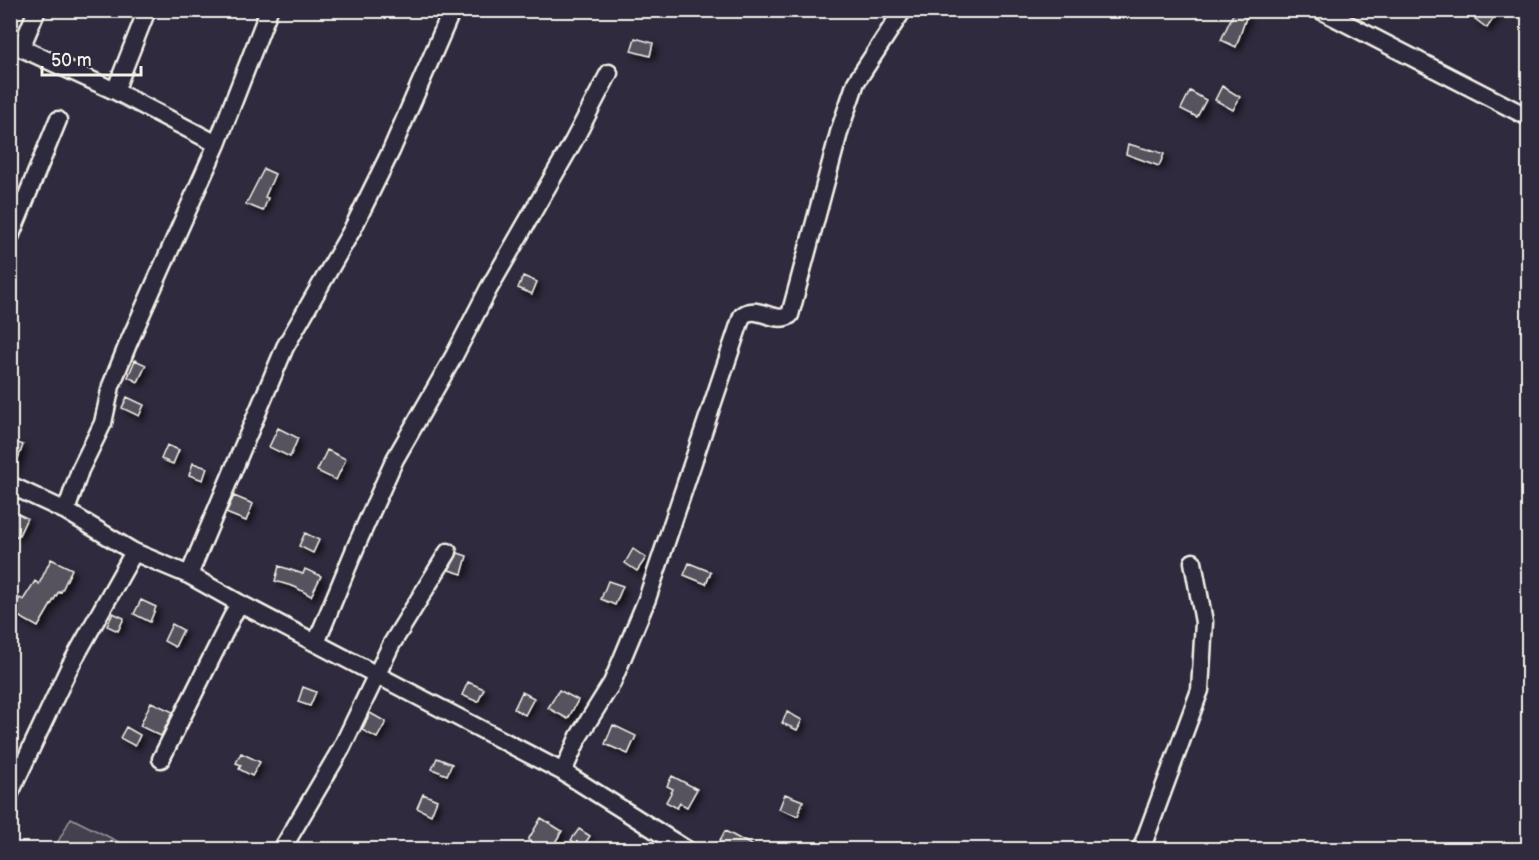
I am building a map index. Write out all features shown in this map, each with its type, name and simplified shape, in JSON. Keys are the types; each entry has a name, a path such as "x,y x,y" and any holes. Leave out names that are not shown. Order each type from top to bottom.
{"street":[{"path":"37,10 16,46 115,91 217,144"},
{"path":"115,91 147,10"},
{"path":"66,511 80,470 103,423 111,386 217,144 269,10"},
{"path":"189,575 285,347 352,230 391,151 452,10"},
{"path":"563,772 579,736 612,682 647,598 742,316 754,311 778,319 784,319 790,315 840,129 856,82 903,10"},
{"path":"1320,10 1528,117"},
{"path":"316,643 394,459 454,356 488,290 573,142 609,73"},
{"path":"10,237 58,120"},
{"path":"10,485 66,511 134,552 189,575 563,772 685,849"},
{"path":"10,793 69,668 134,552"},
{"path":"284,846 341,749 376,674 448,552"},
{"path":"1141,849 1200,690 1204,622 1193,562"},
{"path":"161,759 239,603"}],"shaded area":[{"path":"71,818 121,843 117,849 54,849"}],"building":[{"path":"1235,10 1247,15 1236,47 1221,40"},
{"path":"1479,10 1499,10 1487,28 1474,18"},
{"path":"635,38 653,43 650,56 631,51"},
{"path":"1222,86 1240,97 1233,110 1215,100"},
{"path":"1190,91 1206,100 1197,117 1181,109"},
{"path":"1128,144 1164,154 1159,166 1126,154"},
{"path":"264,169 275,174 265,197 268,198 263,211 246,204"},
{"path":"523,276 537,282 532,294 518,288"},
{"path":"135,360 146,365 138,382 128,377"},
{"path":"127,397 144,405 139,416 122,408"},
{"path":"278,428 298,438 290,457 269,447"},
{"path":"10,440 23,445 12,475 10,475"},
{"path":"167,445 179,450 173,464 161,459"},
{"path":"327,450 346,459 336,480 317,471"},
{"path":"193,463 207,468 203,480 189,475"},
{"path":"234,496 253,504 246,521 226,513"},
{"path":"10,510 27,518 18,537 10,533"},
{"path":"305,533 319,540 313,553 299,546"},
{"path":"633,549 646,558 637,571 625,563"},
{"path":"458,553 467,556 462,574 449,570"},
{"path":"51,559 72,569 61,592 59,591 38,627 11,612 20,598 23,600 35,581 39,584"},
{"path":"689,563 711,572 706,584 684,575"},
{"path":"279,566 303,574 305,569 321,576 311,596 295,587 275,581"},
{"path":"608,581 623,586 615,605 601,599"},
{"path":"141,600 156,607 150,622 134,614"},
{"path":"113,613 124,618 118,631 107,626"},
{"path":"172,624 183,630 175,647 164,641"},
{"path":"468,682 484,689 478,702 462,695"},
{"path":"303,687 316,692 310,706 298,702"},
{"path":"559,690 578,700 568,719 548,708"},
{"path":"522,692 534,698 525,715 514,709"},
{"path":"151,702 173,712 161,736 140,726"},
{"path":"787,712 802,720 797,730 782,723"},
{"path":"370,713 386,722 377,738 362,730"},
{"path":"613,725 636,736 628,754 605,744"},
{"path":"126,727 140,735 135,746 120,738"},
{"path":"241,753 260,762 252,776 239,769 241,765 236,763"},
{"path":"437,758 452,764 447,775 432,769"},
{"path":"672,776 697,789 687,807 680,803 677,808 666,802 673,789 667,786"},
{"path":"423,794 437,800 431,815 417,808"},
{"path":"785,794 803,801 798,816 779,809"},
{"path":"541,818 562,831 551,849 529,849 533,843 528,840"},
{"path":"579,829 590,836 582,848 571,840"},
{"path":"725,831 759,849 715,849"}]}
